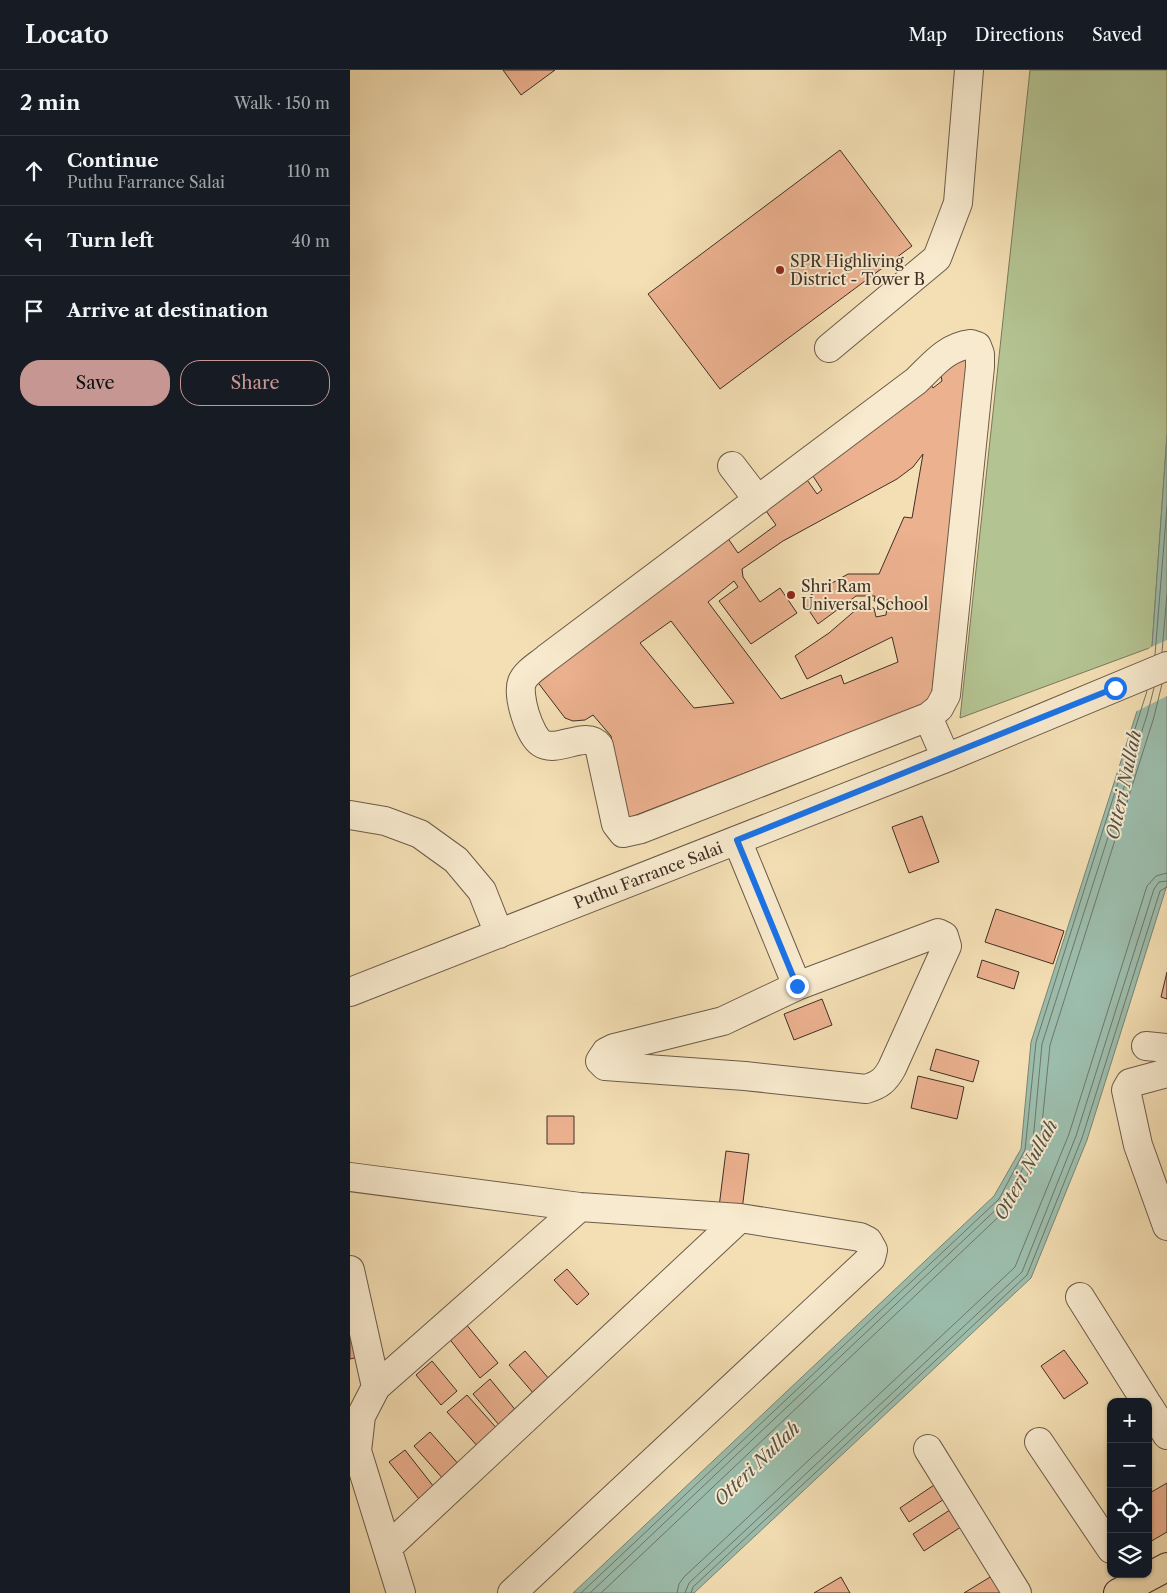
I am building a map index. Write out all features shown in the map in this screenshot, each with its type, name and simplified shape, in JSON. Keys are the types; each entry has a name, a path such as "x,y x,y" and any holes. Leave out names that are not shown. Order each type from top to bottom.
{"main road":[{"path":"1127,1584 1167,1567"}],"street":[{"path":"829,348 937,258 958,203 969,82 968,70"},
{"path":"971,344 977,346 980,354 980,367 946,695 939,708 928,717 629,833 623,833 616,824 599,746 596,742 588,740 548,745 541,743 526,718 521,690 523,681 531,671 916,381 938,359 963,345 971,344"},
{"path":"732,466 758,500"},
{"name":"Puthu Farrance Salai","path":"350,992 946,758 1167,666"},
{"path":"928,717 946,758"},
{"path":"350,815 385,821 420,834 456,860 482,891 499,934"},
{"path":"737,840 797,986"},
{"path":"938,934 947,939 947,946 892,1068 886,1079 878,1085 866,1089 746,1076 605,1066 600,1061 606,1052 614,1048 723,1020 797,986 938,934"},
{"path":"1167,1073 1130,1083 1126,1090 1138,1145 1167,1226"},
{"path":"350,1177 580,1206 740,1218 860,1237 868,1241 873,1250 871,1258 512,1593"},
{"path":"401,1593 388,1547 363,1475 358,1451 361,1416 376,1388 580,1206"},
{"path":"388,1547 740,1218"},
{"path":"350,1270 376,1388"},
{"path":"1080,1297 1143,1398"},
{"path":"1152,1411 1167,1435"},
{"path":"1039,1442 1107,1543"},
{"path":"928,1449 1017,1593"}],"green space":[{"path":"1030,70 1167,70 1167,435 1152,647 960,718"}],"water":[{"name":"Otteri Nullah","path":"1167,435 1167,885 1087,1140 1031,1278 694,1593 573,1593 994,1196 1021,1149 1031,1042 1137,711 1152,647"}],"pier":[{"path":"1167,640 1167,696 1133,713 1149,648"}],"building":[{"path":"503,70 555,70 521,95"},
{"name":"SPR Highliving District - Tower B","path":"840,150 912,246 720,389 648,294"},
{"path":"971,353 931,701 626,819 611,736 593,715 585,720 573,721 565,718 536,680 727,537 738,553 776,525 764,508 805,477 817,494 822,490 811,473 930,383 933,388 942,381 941,375","holes":["923,454 912,518 904,517 879,574 848,574 802,600 818,624 856,596 875,596 874,601 888,600 886,615 876,617 874,608 858,608 829,633 795,656 807,679 892,637 898,662 844,684 841,675 781,699 708,602 734,581 738,587 719,601 751,644 797,613 780,588 760,602 743,577 742,569 783,541 897,479 913,467","671,621 734,703 694,708 640,643"]},
{"path":"922,816 939,862 909,873 892,827"},
{"path":"996,909 1064,931 1053,964 985,942"},
{"path":"982,960 1019,972 1014,989 977,977"},
{"path":"1167,972 1167,999 1161,997"},
{"path":"822,999 832,1025 794,1040 784,1014"},
{"path":"936,1049 979,1061 973,1082 930,1070"},
{"path":"918,1076 964,1087 957,1119 911,1108"},
{"path":"547,1116 574,1116 574,1144 547,1144"},
{"path":"726,1151 749,1154 742,1210 719,1207"},
{"path":"567,1269 589,1294 577,1305 554,1280"},
{"path":"465,1323 498,1363 480,1378 448,1337"},
{"path":"358,1334 363,1356 350,1359 350,1335"},
{"path":"1064,1350 1088,1383 1064,1399 1041,1366"},
{"path":"525,1351 550,1380 534,1394 509,1365"},
{"path":"432,1361 457,1391 441,1405 416,1375"},
{"path":"490,1379 522,1418 505,1432 473,1394"},
{"path":"467,1395 500,1432 480,1449 447,1412"},
{"path":"430,1432 461,1467 445,1481 414,1446"},
{"path":"405,1450 434,1487 419,1499 389,1462"},
{"path":"943,1479 952,1494 909,1522 900,1508"},
{"path":"1167,1483 1167,1532 1152,1541 1152,1533 1152,1492"},
{"path":"956,1506 967,1523 924,1551 913,1534"},
{"path":"1000,1571 1014,1593 964,1593"},
{"path":"841,1577 850,1593 814,1593"}],"place":[{"name":"SPR Highliving District - Tower B","path":"780,270"},
{"name":"Shri Ram Universal School","path":"791,595"}],"route":[{"path":"797,986 737,840 946,758 1115,688"}]}
